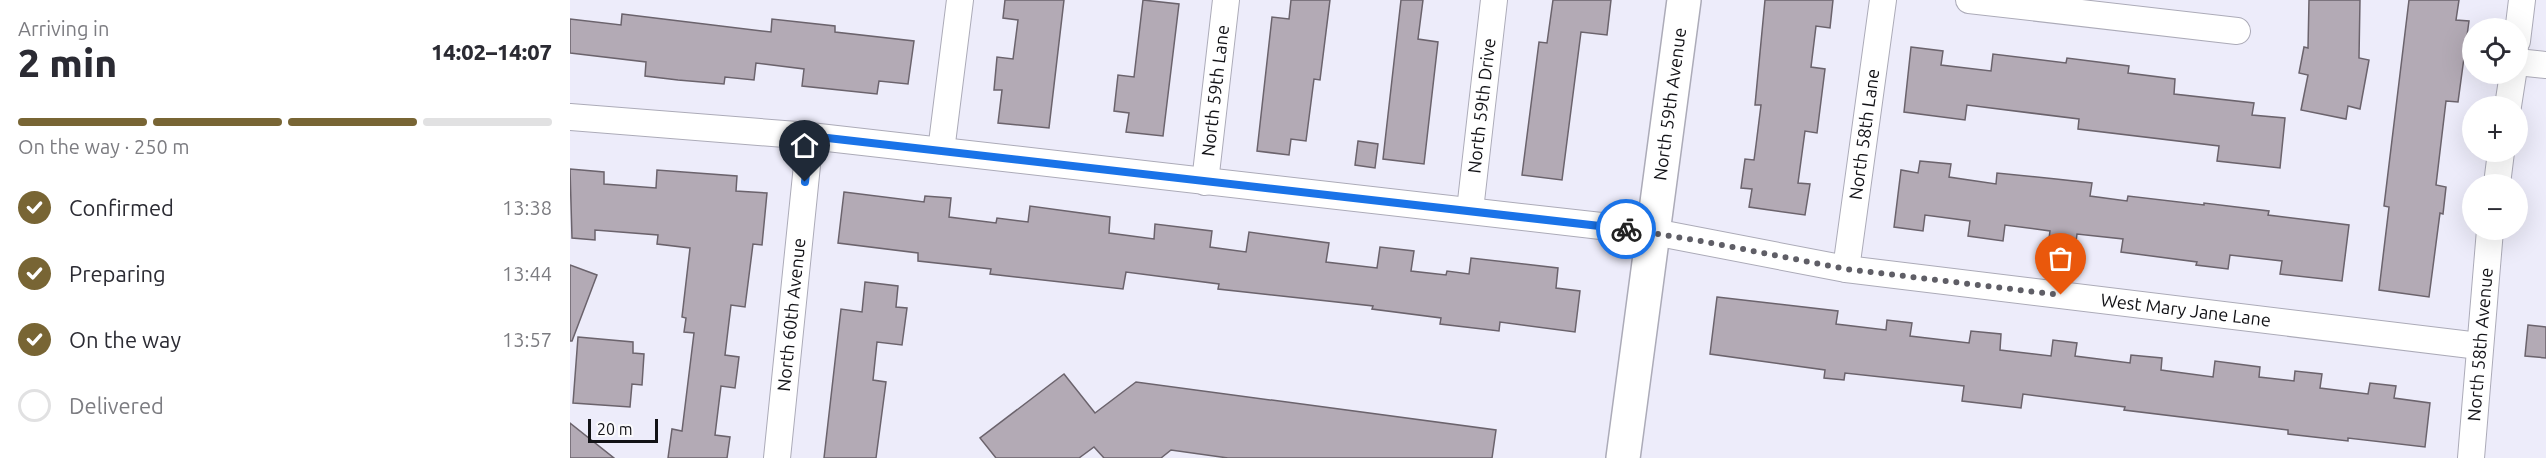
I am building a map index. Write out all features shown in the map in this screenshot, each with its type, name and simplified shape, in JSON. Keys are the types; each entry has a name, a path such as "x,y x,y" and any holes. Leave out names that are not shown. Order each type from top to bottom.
{"main road":[{"name":"North 59th Avenue","path":"1623,458 1684,0"}],"street":[{"path":"941,151 960,0"},
{"name":"North 59th Lane","path":"1204,182 1226,0"},
{"name":"North 59th Drive","path":"1470,210 1494,0"},
{"name":"North 58th Lane","path":"1846,269 1883,0"},
{"path":"1969,0 2237,31"},
{"path":"2520,18 2522,0"},
{"path":"2528,63 2546,65"},
{"name":"West Mary Jane Lane","path":"570,117 810,136 1654,232 1846,269 2479,346"},
{"name":"North 60th Avenue","path":"777,458 810,136"},
{"name":"North 58th Avenue","path":"2470,458 2489,240"}],"building":[{"path":"1005,0 1064,0 1049,128 998,123 1002,90 994,90 997,57 1013,59 1018,20 1003,18"},
{"path":"1143,0 1179,4 1163,136 1126,132 1129,113 1114,111 1118,75 1134,77"},
{"path":"1291,0 1330,0 1320,80 1314,79 1306,141 1291,139 1289,155 1257,151 1272,17 1289,19"},
{"path":"1401,0 1423,0 1418,39 1438,42 1424,164 1383,159"},
{"path":"1553,0 1611,0 1607,35 1581,32 1562,180 1522,175 1539,42 1547,43"},
{"path":"1765,0 1833,0 1830,28 1816,26 1811,67 1825,69 1817,133 1805,131 1798,183 1810,184 1805,215 1749,207 1752,189 1741,188 1745,159 1754,160 1756,145 1761,105 1755,105"},
{"path":"2309,0 2360,0 2359,58 2369,60 2360,109 2348,106 2346,119 2301,110 2308,75 2299,73 2304,47 2308,48"},
{"path":"2409,0 2459,0 2456,20 2462,20 2462,73 2458,102 2446,101 2436,185 2446,187 2443,214 2440,213 2429,297 2379,290 2389,207 2384,206"},
{"path":"622,14 771,32 772,19 835,26 835,32 914,41 908,84 879,81 877,94 802,86 804,69 756,63 754,80 725,77 724,84 678,80 645,76 646,62 570,53 570,19 621,25"},
{"path":"1911,47 1943,51 1941,65 1991,71 1993,54 2066,63 2067,58 2129,66 2128,73 2175,79 2174,94 2254,103 2252,115 2285,118 2280,168 2217,161 2219,146 2078,129 2079,119 1967,105 1965,120 1904,112"},
{"path":"1358,141 1378,144 1375,168 1355,165"},
{"path":"1920,161 1951,164 1949,177 1996,184 1997,173 2092,183 2090,196 2127,201 2128,196 2204,205 2204,203 2269,211 2268,215 2349,225 2342,281 2280,274 2282,261 2230,255 2228,269 2196,265 2197,262 2121,252 2123,239 2077,234 2075,250 2048,246 2050,231 2005,225 2003,241 1968,236 1970,221 1925,215 1923,231 1894,227 1901,170 1918,173"},
{"path":"570,169 604,172 604,184 656,188 657,170 737,176 736,191 767,193 762,245 753,244 745,307 731,305 725,355 739,357 735,388 721,386 715,435 730,437 727,458 668,458 672,429 682,431 694,333 684,332 686,318 682,317 690,248 657,244 658,235 595,230 595,240 572,238"},
{"path":"844,192 924,202 925,196 951,198 949,217 996,223 997,218 1028,222 1030,206 1110,217 1109,233 1154,239 1155,224 1212,231 1210,247 1246,252 1249,232 1329,243 1326,262 1377,268 1380,247 1414,251 1411,271 1446,275 1447,271 1469,274 1471,258 1558,268 1556,288 1580,291 1575,332 1500,322 1499,331 1440,324 1441,318 1372,309 1373,306 1218,289 1219,284 1126,272 1123,289 990,274 991,269 918,261 918,253 838,243"},
{"path":"570,265 597,275 572,341 570,341"},
{"path":"865,282 898,286 896,307 907,308 902,345 877,342 873,380 886,382 876,458 824,458 841,309 862,312"},
{"path":"1717,297 1838,311 1836,324 1886,330 1887,320 1912,323 1910,336 1969,343 1971,331 2001,334 2000,350 2051,356 2053,340 2077,343 2075,356 2130,363 2131,355 2162,358 2161,370 2213,377 2215,361 2260,367 2259,377 2294,381 2295,371 2322,374 2320,388 2368,394 2370,383 2396,386 2394,398 2430,403 2425,447 2288,434 2288,430 2124,410 2125,407 2023,394 2021,408 1962,401 1964,386 1845,373 1844,380 1824,378 1825,370 1710,354"},
{"path":"2528,325 2546,327 2546,358 2525,356"},
{"path":"578,337 633,342 633,353 644,354 642,385 632,384 630,407 573,403"},
{"path":"1064,374 1095,413 1136,382 1496,430 1492,458 1228,458 1171,450 1161,458 1104,458 1094,447 1079,458 996,458 980,438"},
{"path":"570,423 614,458 570,458"}],"way so far":[{"path":"1626,229 1654,232 1846,269 2061,295"}],"route":[{"path":"805,182 810,136 1626,229"}]}
